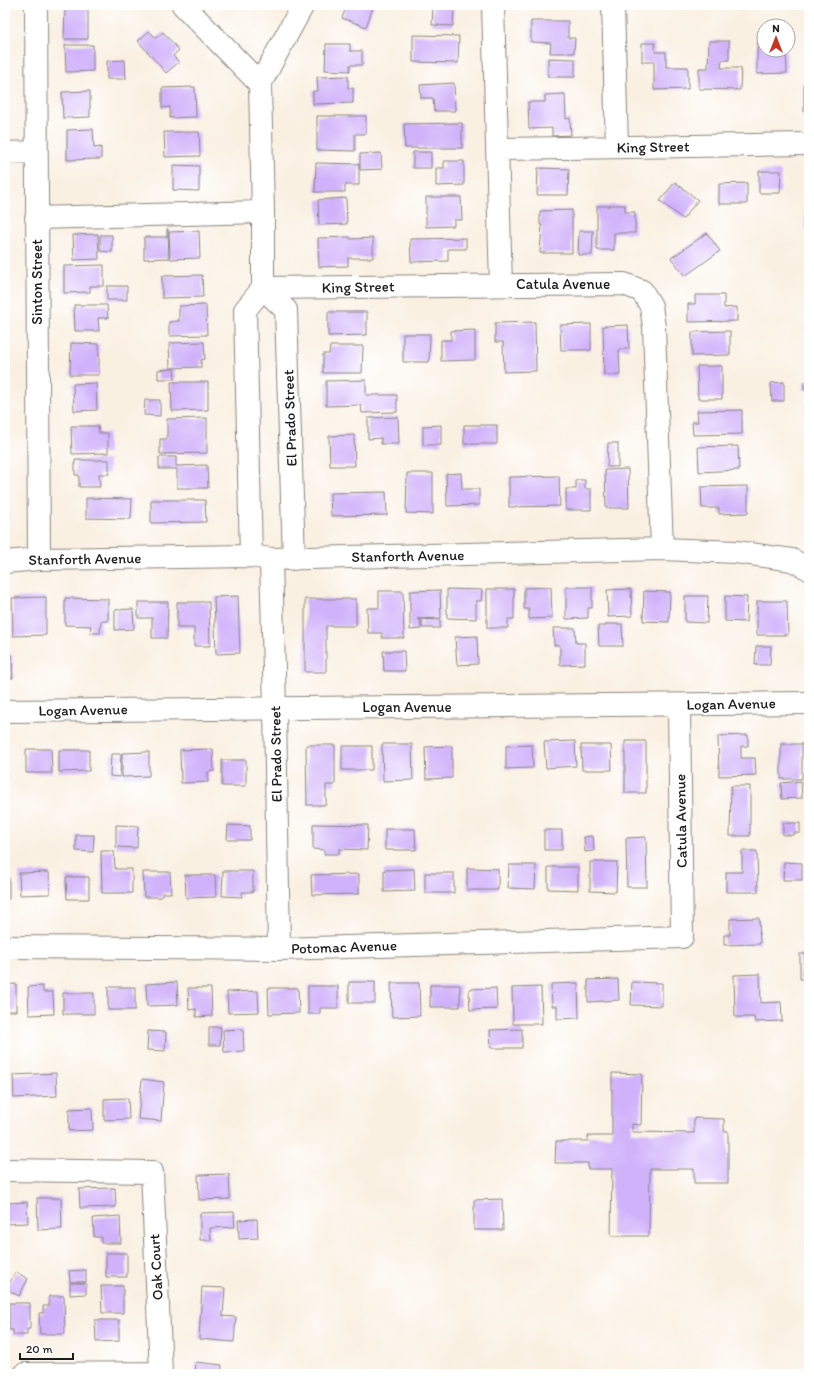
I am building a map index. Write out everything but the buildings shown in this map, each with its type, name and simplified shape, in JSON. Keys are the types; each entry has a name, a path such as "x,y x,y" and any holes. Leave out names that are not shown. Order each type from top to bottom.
{"street":[{"name":"Sinton Street","path":"36,5 39,559"},
{"path":"184,5 260,84"},
{"path":"263,288 260,84 303,5"},
{"name":"Catula Avenue","path":"493,5 501,285 624,284 642,291 651,306 654,327 662,549"},
{"path":"613,5 617,147"},
{"name":"King Street","path":"498,149 809,144"},
{"path":"5,153 36,152"},
{"path":"36,218 263,212"},
{"name":"King Street","path":"263,288 501,285"},
{"name":"El Prado Street","path":"279,949 275,708 261,558 245,310 263,288 286,310 294,559"},
{"name":"Stanforth Avenue","path":"5,562 39,559 294,559 662,549 736,552 792,560 809,569"},
{"name":"Logan Avenue","path":"5,711 809,703"},
{"name":"Catula Avenue","path":"679,705 682,937"},
{"name":"Potomac Avenue","path":"5,947 279,949 682,937"},
{"name":"Oak Court","path":"5,1170 152,1172 161,1373 25,1374"}]}
